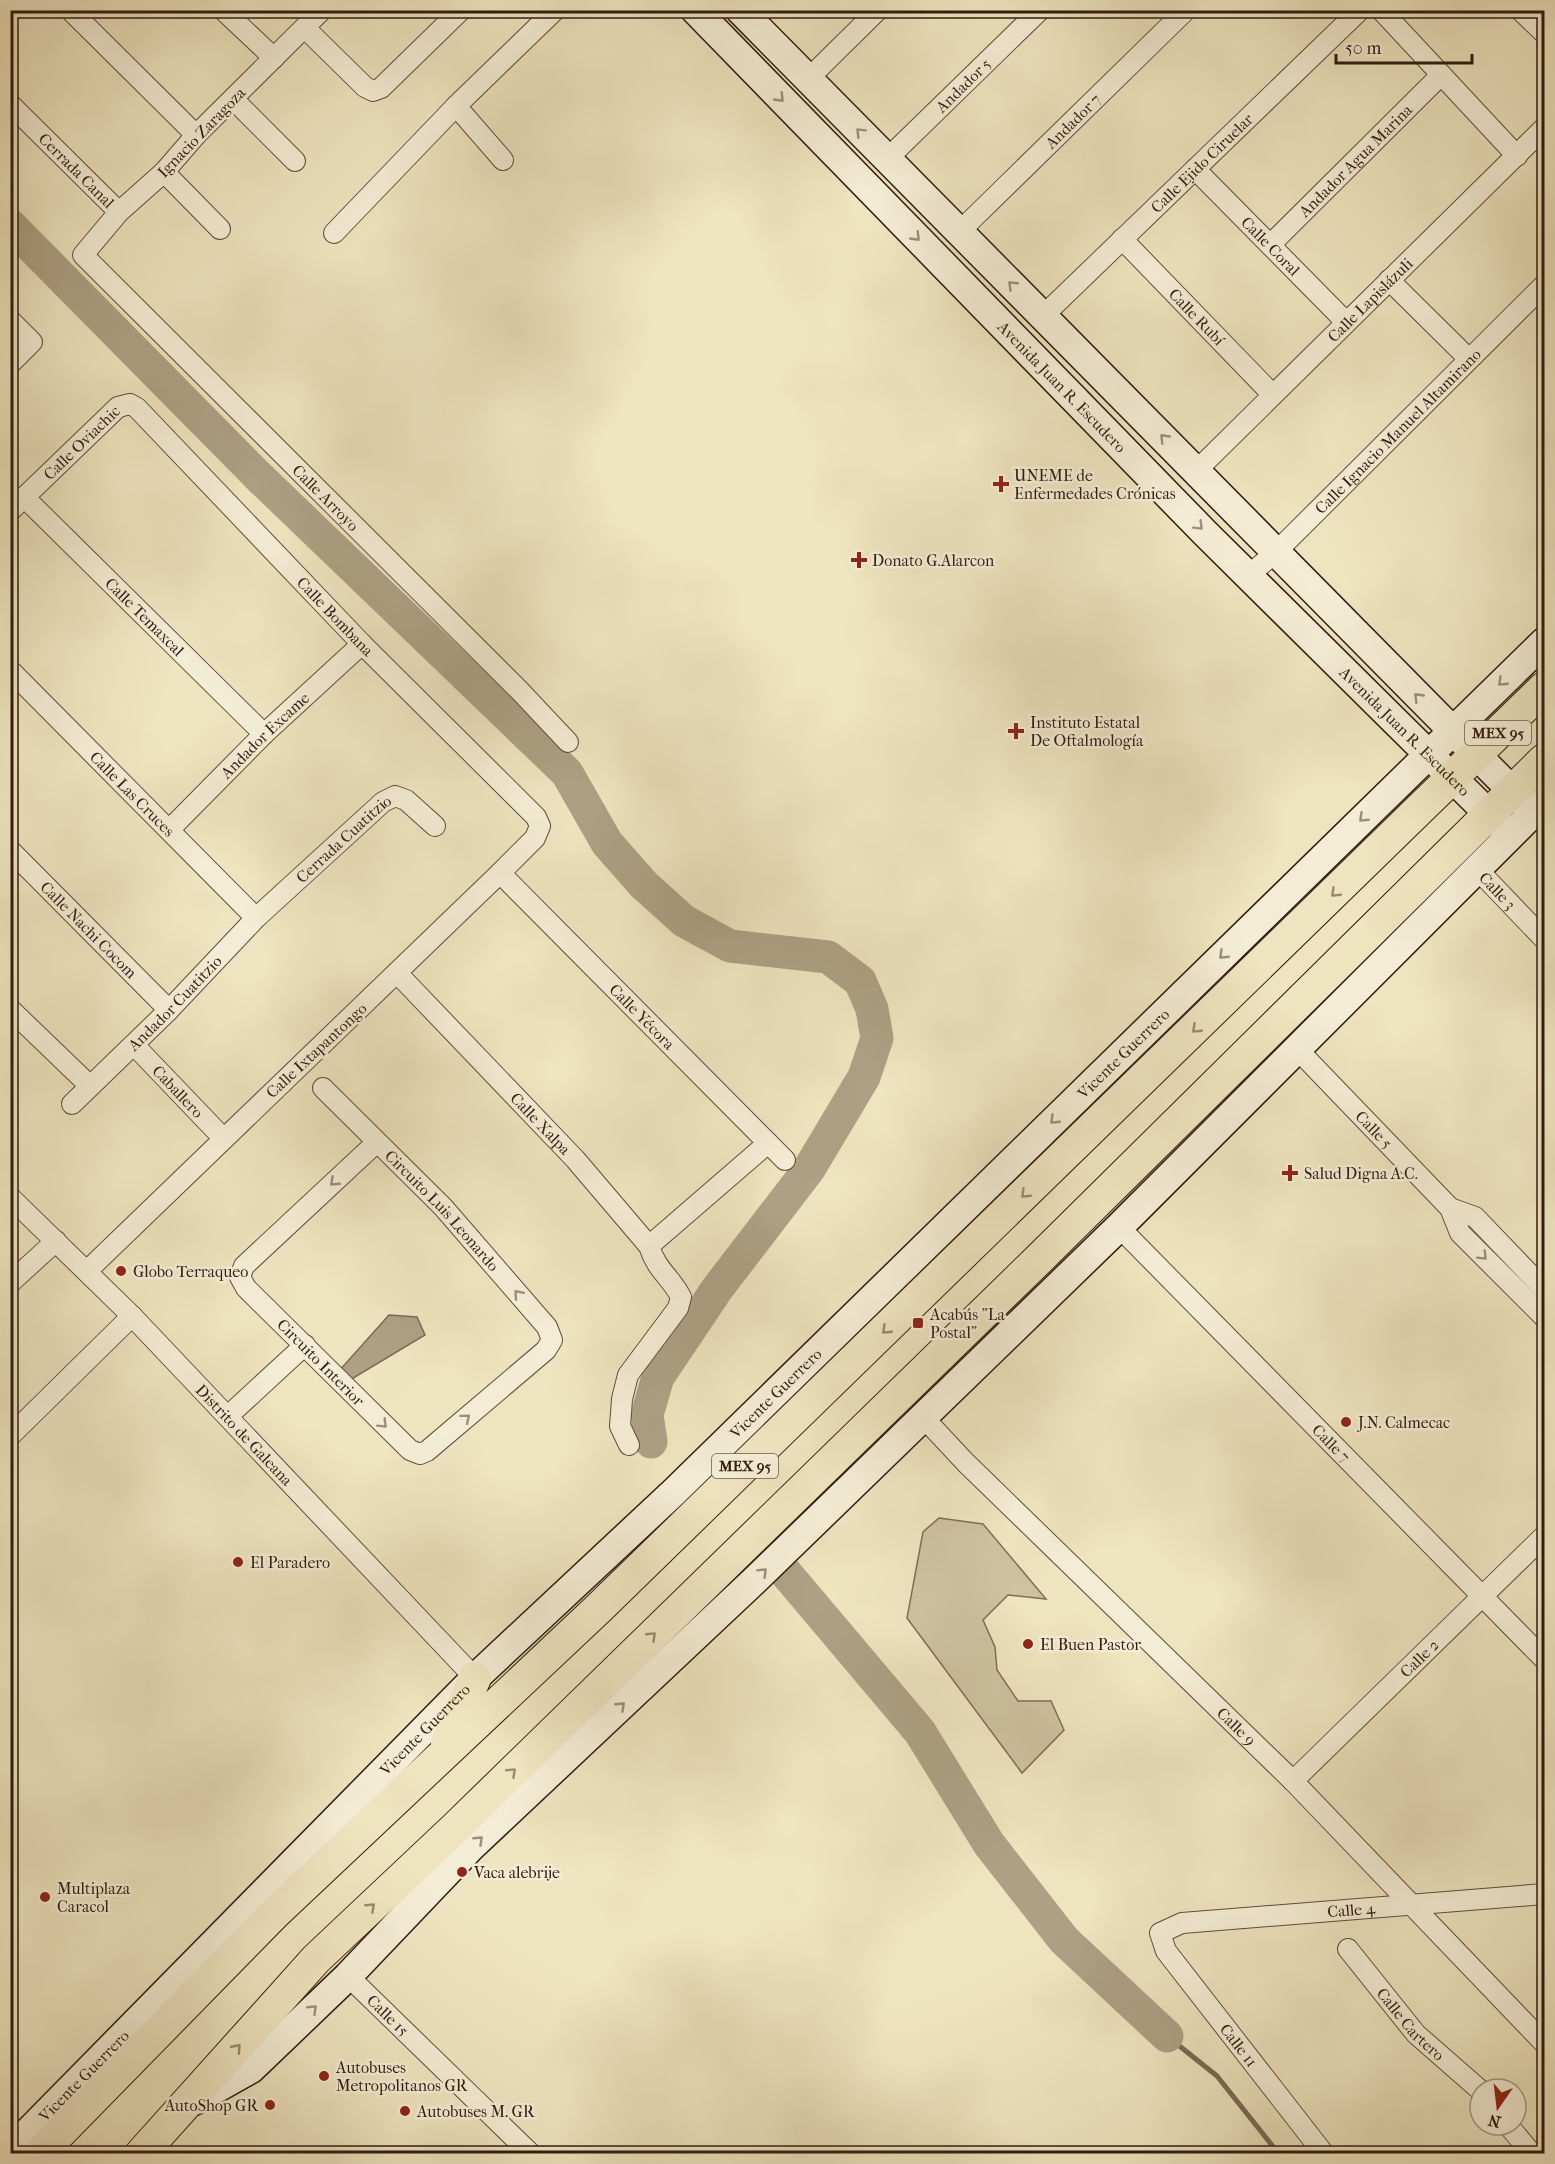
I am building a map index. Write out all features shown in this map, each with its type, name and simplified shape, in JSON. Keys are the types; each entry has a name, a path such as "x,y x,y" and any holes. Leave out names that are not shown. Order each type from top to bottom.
{"main road":[{"name":"Avenida Juan R. Escudero","path":"695,10 1249,575 1512,836"},
{"name":"Avenida Juan R. Escudero","path":"740,10 1512,791 1539,807"},
{"path":"747,64 771,42"},
{"name":"Vicente Guerrero","path":"17,2154 27,2133 475,1678 692,1475 1545,642"},
{"name":"MEX 95","path":"39,2154 275,1913 625,1583 1545,688"},
{"name":"MEX 95","path":"141,2154 316,1959 454,1829 1039,1259 1545,760"},
{"path":"184,2107 251,2069 348,1976 470,1848 754,1581 1119,1227 1539,807"},
{"path":"1039,1259 1063,1280"},
{"path":"441,1756 475,1678"},
{"path":"65,2154 125,2090 144,2049"}],"street":[{"path":"70,10 196,135"},
{"path":"223,10 274,58"},
{"name":"Ignacio Zaragoza","path":"83,255 119,212 164,172 196,135 322,10"},
{"path":"305,28 365,87 373,91 381,88 461,10"},
{"path":"334,233 456,106 555,10"},
{"path":"808,79 878,10"},
{"name":"Andador 5","path":"887,159 1040,10"},
{"name":"Andador 7","path":"959,232 1186,10"},
{"name":"Calle Ejido Ciruelar","path":"1044,315 1360,10"},
{"path":"1381,10 1517,156"},
{"path":"1520,10 1545,33"},
{"name":"Andador Agua Marina","path":"1270,245 1441,75"},
{"path":"233,99 295,161"},
{"name":"Cerrada Canal","path":"10,104 119,212"},
{"path":"456,106 503,160"},
{"name":"Calle Lapislázuli","path":"1196,471 1545,128"},
{"name":"Calle Coral","path":"1195,169 1346,322"},
{"path":"164,172 220,230"},
{"name":"Calle Rubí","path":"1122,239 1272,394"},
{"name":"Calle Arroyo","path":"83,255 343,518 519,690 568,742"},
{"path":"1389,280 1469,359"},
{"name":"Calle Ignacio Manuel Altamirano","path":"1249,575 1276,552 1545,285"},
{"path":"10,320 32,342 10,364"},
{"name":"Calle Oviachic","path":"17,504 118,407 130,404"},
{"name":"Calle Bombana","path":"130,404 137,408 362,644 536,817 540,826"},
{"name":"Calle Temaxcal","path":"17,504 264,734"},
{"name":"Andador Excame","path":"171,828 264,734 362,644"},
{"name":"Calle Las Cruces","path":"10,670 171,828 256,918"},
{"name":"Cerrada Cuatitzio","path":"256,918 382,802 394,796 406,800 435,826"},
{"name":"Calle Ixtapantongo","path":"88,1270 500,873 535,838 540,826"},
{"name":"Calle Nachi Cocom","path":"10,850 169,1010"},
{"name":"Calle 3","path":"1477,869 1545,939"},
{"name":"Calle Yécora","path":"500,873 785,1160"},
{"name":"Andador Cuatitzio","path":"89,1085 169,1010 256,918"},
{"name":"Calle Xalpa","path":"397,973 575,1159 649,1246 655,1263 674,1283 681,1297 678,1308 628,1375 622,1399 620,1426 628,1446"},
{"path":"10,1009 89,1085 72,1104"},
{"name":"Caballero","path":"134,1045 223,1138"},
{"name":"Calle 5","path":"1298,1050 1450,1208 1460,1233 1545,1317"},
{"name":"Circuito Luis Leonardo","path":"323,1088 443,1207 547,1327 552,1340"},
{"name":"Circuito Interior","path":"377,1142 244,1266 240,1277 246,1288 410,1450 420,1454 546,1350 552,1340"},
{"path":"649,1246 768,1143"},
{"name":"Distrito de Galeana","path":"10,1197 88,1270 475,1678"},
{"name":"Calle 5","path":"1450,1208 1475,1217 1545,1289"},
{"name":"Calle 7","path":"1119,1227 1545,1659"},
{"path":"10,1283 56,1241"},
{"path":"14,1426 132,1316"},
{"path":"228,1416 305,1345"},
{"name":"Calle 9","path":"922,1416 975,1471 1293,1781 1545,2043"},
{"name":"Calle 2","path":"1293,1781 1545,1536"},
{"name":"Calle 4","path":"1160,1934 1182,1923 1408,1903 1545,1894"},
{"name":"Calle 11","path":"1160,1934 1167,1951 1323,2154"},
{"name":"Calle Cartero","path":"1348,1949 1416,2034 1468,2080"},
{"name":"Calle 15","path":"348,1976 498,2118 531,2154"},
{"path":"1518,2137 1532,2154"}],"shaded area":[{"path":"389,1315 417,1317 425,1335 345,1383 338,1372"},
{"path":"939,1518 983,1524 1046,1599 1008,1595 983,1620 995,1647 997,1670 1018,1701 1051,1701 1064,1730 1022,1773 907,1618 923,1532"}],"waterway":[{"path":"10,225 257,475 567,773 607,843 644,885 684,921 730,946 828,957 860,981 872,1009 877,1038 864,1077 809,1169 717,1289 658,1377 647,1415 651,1442"},
{"path":"785,1572 920,1732 989,1844 1064,1940 1167,2036"},
{"path":"1167,2036 1217,2076 1279,2154"}],"place":[{"name":"UNEME de Enfermedades Crónicas","path":"1001,484"},
{"name":"Donato G.Alarcon","path":"859,560"},
{"name":"Instituto Estatal De Oftalmología","path":"1016,731"},
{"name":"Salud Digna A.C.","path":"1290,1173"},
{"name":"Globo Terraqueo","path":"121,1271"},
{"name":"Acabús \"La Postal\"","path":"918,1323"},
{"name":"J.N. Calmecac","path":"1346,1422"},
{"name":"El Paradero","path":"238,1562"},
{"name":"El Buen Pastor","path":"1028,1644"},
{"name":"Vaca alebrije","path":"462,1872"},
{"name":"Multiplaza Caracol","path":"45,1897"},
{"name":"Autobuses Metropolitanos GR","path":"324,2076"},
{"name":"AutoShop GR","path":"270,2105"},
{"name":"Autobuses M. GR","path":"405,2111"}]}
